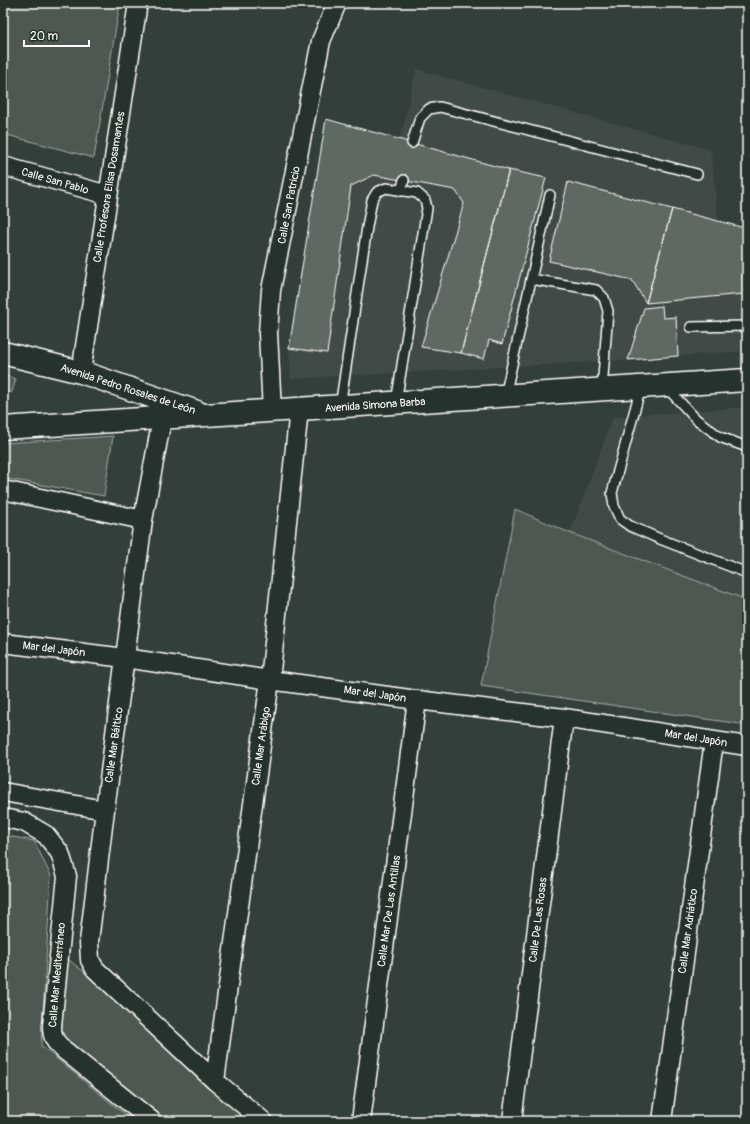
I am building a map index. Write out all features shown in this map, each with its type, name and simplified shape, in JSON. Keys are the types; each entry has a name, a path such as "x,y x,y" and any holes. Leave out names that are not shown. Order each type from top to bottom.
{"main road":[{"name":"Avenida Pedro Rosales de León","path":"3,353 81,372 205,415"},
{"name":"Avenida Simona Barba","path":"3,428 747,380"}],"street":[{"name":"Calle Profesora Elisa Dosamantes","path":"81,372 138,3"},
{"name":"Calle San Patricio","path":"272,411 268,333 272,290 322,41 337,3"},
{"name":"Calle San Pablo","path":"3,166 108,196"},
{"name":"Calle Mar Arábigo","path":"215,1081 270,680 299,410"},
{"name":"Calle Mar Báltico","path":"162,418 143,520 89,942 90,960 95,969 215,1081"},
{"path":"3,490 143,520"},
{"name":"Mar del Japón","path":"3,643 125,658 417,700 564,718 747,746"},
{"name":"Calle Mar De Las Antillas","path":"361,1121 417,700"},
{"name":"Calle De Las Rosas","path":"512,1121 564,718"},
{"name":"Calle Mar Adriático","path":"662,1121 714,741"},
{"path":"3,792 105,810"},
{"name":"Calle Mar Mediterráneo","path":"3,818 24,822 46,835 60,853 67,876 52,1036 64,1050 152,1121"},
{"path":"215,1081 263,1121"}],"lane":[{"path":"412,143 420,118 429,109 440,107 697,174"},
{"path":"401,191 404,180"},
{"path":"340,407 372,200 377,192 386,188 417,193 425,200 427,208 396,403"},
{"path":"505,396 550,195"},
{"path":"531,279 596,290 604,298 608,311 602,390"},
{"path":"691,327 747,326"},
{"path":"665,385 696,419 720,437 747,447"},
{"path":"641,387 612,493 614,506 620,519 630,526 660,539 747,573"}],"shaded area":[{"path":"3,3 120,3 94,158 3,134"},
{"path":"416,69 711,150 718,221 747,228 747,351 628,360 291,379 289,348 326,119 400,140"},
{"path":"3,375 16,379 12,392 3,393"},
{"path":"747,407 747,600 570,533 613,417"},
{"path":"113,436 104,496 3,478 3,443"},
{"path":"515,509 570,533 747,600 747,725 481,686"},
{"path":"3,835 34,841 51,876 41,1046 133,1121 3,1121"},
{"path":"68,959 249,1107 232,1121 158,1121 53,1039"}],"building":[{"path":"326,119 509,170 461,353 421,347 464,203 455,190 374,175 351,186 327,353 289,348"},
{"path":"509,170 546,178 502,344 489,340 484,359 461,353"},
{"path":"568,182 672,209 646,303 632,280 549,261"},
{"path":"672,209 747,228 747,265 742,265 743,294 646,303"},
{"path":"662,306 663,318 676,317 678,356 628,360 644,308"}]}
